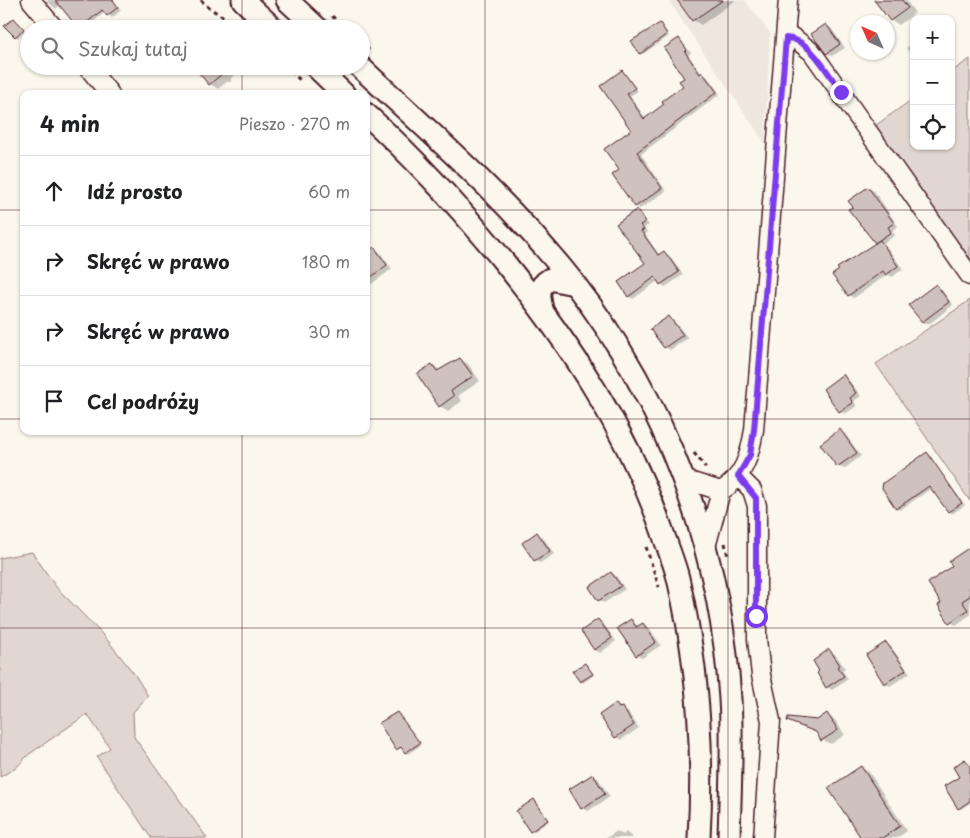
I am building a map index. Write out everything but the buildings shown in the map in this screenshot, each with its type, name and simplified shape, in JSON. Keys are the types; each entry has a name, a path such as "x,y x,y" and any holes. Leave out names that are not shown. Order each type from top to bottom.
{"main road":[{"path":"243,0 264,20"},
{"path":"287,0 308,20"},
{"path":"324,75 340,90"},
{"path":"368,75 438,138 482,182 574,284 634,372 653,409 683,479 706,547 725,641 732,756 728,838"},
{"path":"370,118 436,182 542,309 611,414 650,495 678,576 695,673 701,757 699,838"},
{"path":"542,309 538,294 542,284 550,279 574,284"}],"street":[{"path":"31,0 48,20"},
{"path":"706,547 721,491 738,476 750,455 754,430 788,0"},
{"path":"786,38 794,38 812,52 970,276"},
{"path":"94,75 107,90"},
{"path":"738,476 752,490 756,506 757,639 761,675 771,721 764,838"},
{"path":"683,479 721,491"}],"path":[{"path":"201,0 209,8 229,20"},
{"path":"644,540 663,594"}],"shaded area":[{"path":"668,0 745,0 770,33 765,143"},
{"path":"970,59 970,272 872,128 910,101 910,150 955,150 955,69"},
{"path":"970,300 970,501 876,364"},
{"path":"32,552 56,587 105,637 135,675 148,696 133,712 134,737 207,838 151,838 97,757 110,748 87,714 28,755 16,768 0,777 0,558"}],"route":[{"path":"756,616 756,498 752,490 738,476 750,455 754,430 786,38 794,38 812,52 841,92"}]}
